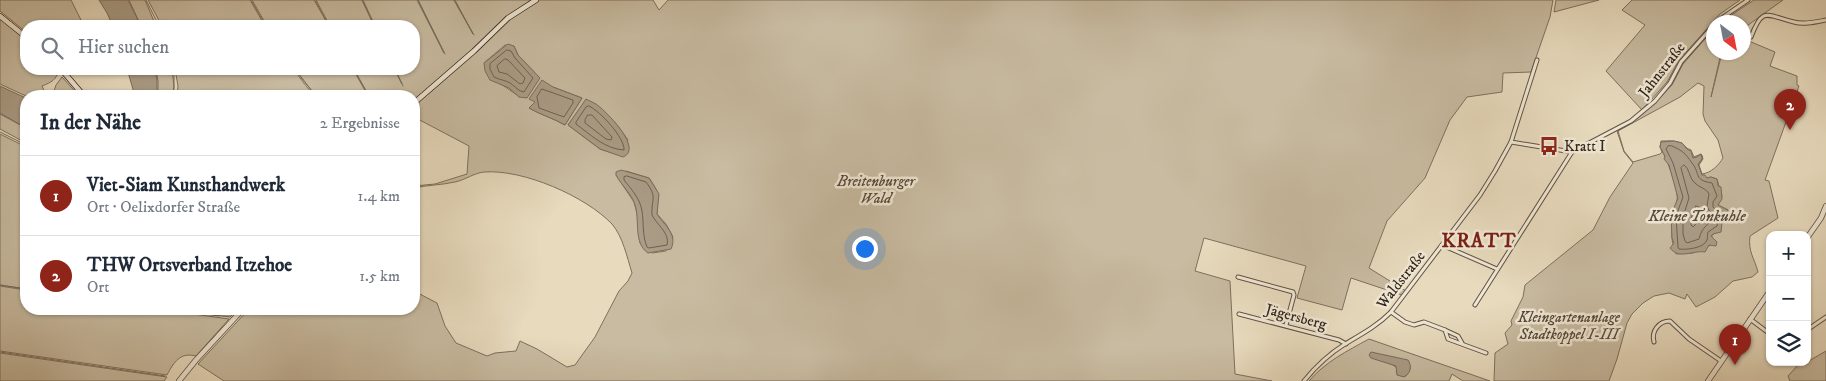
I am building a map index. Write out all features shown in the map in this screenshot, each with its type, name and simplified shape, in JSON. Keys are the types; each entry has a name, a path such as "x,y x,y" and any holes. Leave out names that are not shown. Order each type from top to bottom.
{"street":[{"path":"420,98 474,51 508,18 536,0"},
{"name":"Jahnstraße","path":"1727,15 1748,0"},
{"path":"0,16 20,32"},
{"path":"1751,37 1758,20 1762,16 1777,16 1797,23 1826,20"},
{"name":"Jahnstraße","path":"1572,152 1631,121 1649,106 1670,83 1681,62 1706,34"},
{"name":"Waldstraße","path":"1304,381 1326,358 1373,328 1391,312 1483,191 1511,142 1537,60"},
{"path":"66,75 79,90"},
{"path":"1475,304 1572,152 1511,142"},
{"path":"1811,232 1821,218 1826,206"},
{"path":"1442,245 1497,269"},
{"path":"1238,277 1294,293 1286,325"},
{"path":"1708,381 1766,297"},
{"path":"1391,312 1405,322 1414,325 1424,322 1445,330 1458,336 1462,344"},
{"name":"Jägersberg","path":"1239,314 1286,325 1346,344"},
{"path":"179,381 237,315"},
{"path":"1811,327 1826,317"},
{"path":"1750,319 1766,331"},
{"path":"1654,342 1653,335 1658,325 1670,321 1689,338 1721,361"},
{"path":"1445,330 1448,339 1486,353"}],"green space":[{"path":"0,0 71,0 81,20 20,20 20,27 0,11"},
{"path":"129,0 145,0 153,20 138,20"},
{"path":"148,0 250,0 262,20 159,20"},
{"path":"252,0 314,0 326,20 264,20"},
{"path":"316,0 362,0 371,20 327,20"},
{"name":"Breitenburger Wald","path":"363,0 417,0 444,53 418,0 454,0 473,34 455,0 653,0 659,10 668,0 1553,0 1550,17 1531,72 1503,73 1502,92 1467,97 1450,120 1425,178 1387,221 1369,268 1406,291 1402,295 1351,278 1342,310 1297,298 1306,266 1204,238 1195,271 1230,281 1235,374 1272,381 224,381 198,364 243,315 420,315 420,294 437,303 445,326 456,343 487,356 495,353 516,351 520,341 567,367 575,365 595,337 619,291 632,273 622,241 616,229 600,214 570,194 517,175 484,172 455,182 420,187 420,185 435,184 467,174 469,146 420,120 420,90 366,90 357,75 397,75 402,84 398,75 420,75 420,20 372,20","holes":["505,45 514,46 518,55 536,74 520,97 501,84 484,63","545,84 582,98 565,125 529,108 535,102","586,100 599,107 610,117 628,140 619,155 600,149 568,125","626,171 649,178 656,189 658,195 657,214 666,224 673,237 666,251 652,253 640,243 634,202 616,175"]},
{"path":"1556,0 1599,0 1554,12"},
{"path":"1632,0 1740,0 1719,15 1706,15 1706,30 1679,60 1667,82 1642,110 1606,71 1645,25 1622,10"},
{"path":"1754,0 1783,0 1751,23 1751,15 1732,15"},
{"path":"0,17 20,34 20,75 56,75 53,80 42,86 44,90 20,90 20,93 0,84"},
{"name":"Kleingartenanlage Stadtkoppel I-III","path":"1706,38 1706,60 1719,60 1711,97 1720,60 1751,60 1751,42 1775,52 1770,66 1797,76 1797,85 1799,86 1765,180 1769,181 1778,218 1750,236 1751,250 1758,272 1752,277 1733,281 1715,297 1696,307 1687,294 1685,299 1669,293 1654,296 1643,303 1632,314 1627,323 1609,381 1494,381 1495,353 1508,344 1505,333 1512,325 1511,321 1523,297 1525,285 1593,230 1610,197 1633,163 1624,152 1617,131 1640,116 1672,85 1683,64","holes":["1698,83 1704,86 1703,114 1705,121 1718,140 1723,158 1709,172 1702,174 1699,165 1703,159 1701,154 1702,159 1698,165 1702,175 1707,178 1717,179 1722,196 1718,205 1728,210 1717,232 1712,235 1714,239 1711,245 1693,253 1676,254 1672,234 1677,196 1672,176 1662,151 1664,142 1681,143 1661,141 1660,147 1662,152 1660,154 1633,162 1624,151 1618,131 1680,97"]},
{"path":"157,75 173,75 173,90 158,90"},
{"path":"176,75 298,75 309,90 178,90"},
{"path":"300,75 356,75 365,90 311,90"},
{"path":"62,77 74,90 54,90"},
{"path":"0,114 20,125 20,140 0,129"},
{"path":"0,134 20,144 20,288 0,285"},
{"path":"1683,144 1691,150 1694,157 1701,154 1693,158"},
{"path":"0,286 20,289 20,315 201,315 229,319 196,356 186,355 178,359 167,375 0,351"},
{"path":"214,315 232,315 230,317"},
{"path":"1369,339 1490,381 1463,381 1452,374 1449,381 1309,381 1329,363","holes":["1393,357 1409,362 1410,369 1406,376 1397,374 1397,368 1390,363 1375,359"]},
{"path":"1826,351 1826,381 1790,381 1788,376 1797,366 1811,366 1811,360"},
{"path":"0,353 167,377 164,381 0,381"}],"water":[{"path":"99,0 128,0 138,20 110,20"},
{"path":"508,44 514,46 518,55 540,78 527,98 519,97 509,88 490,80 485,71 484,63"},
{"path":"129,75 156,75 157,90 133,90"},
{"path":"542,80 553,87 582,98 565,125 529,108 535,102 529,99"},
{"path":"0,86 20,95 20,125 0,113"},
{"path":"586,99 601,108 621,130 629,146 628,153 623,157 600,149 568,125"},
{"name":"Kleine Tonkuhle","path":"1674,141 1682,143 1691,151 1693,158 1701,154 1702,159 1698,164 1702,175 1705,175 1707,178 1717,179 1718,186 1721,187 1722,199 1718,205 1728,210 1722,222 1721,232 1711,236 1717,242 1716,246 1709,245 1705,252 1682,254 1674,252 1670,248 1674,243 1671,215 1678,198 1669,165 1664,159 1665,156 1660,147 1661,142"},
{"path":"621,170 649,178 659,194 657,214 673,239 671,249 648,253 643,249 640,243 634,201 616,175 616,172"},
{"path":"1371,352 1408,360 1409,371 1404,377 1397,375 1396,366 1371,358 1369,355"}],"waterway":[{"path":"146,0 156,20"},
{"path":"251,0 263,20"},
{"path":"315,0 326,20"},
{"path":"362,0 372,20"},
{"path":"418,0 445,54"},
{"path":"454,0 474,35"},
{"path":"174,75 174,90"},
{"path":"299,75 311,90"},
{"path":"357,75 365,90"},
{"path":"398,75 403,86"},
{"path":"0,132 20,142"},
{"path":"0,285 20,288"},
{"path":"211,315 219,316"},
{"path":"0,352 165,376"}],"place":[{"name":"THW Ortsverband Itzehoe","path":"1790,130"},
{"name":"Kratt I","path":"1549,146"},
{"name":"Viet-Siam Kunsthandwerk","path":"1735,365"}],"district":[{"name":"KRATT","path":"1479,241"}]}
